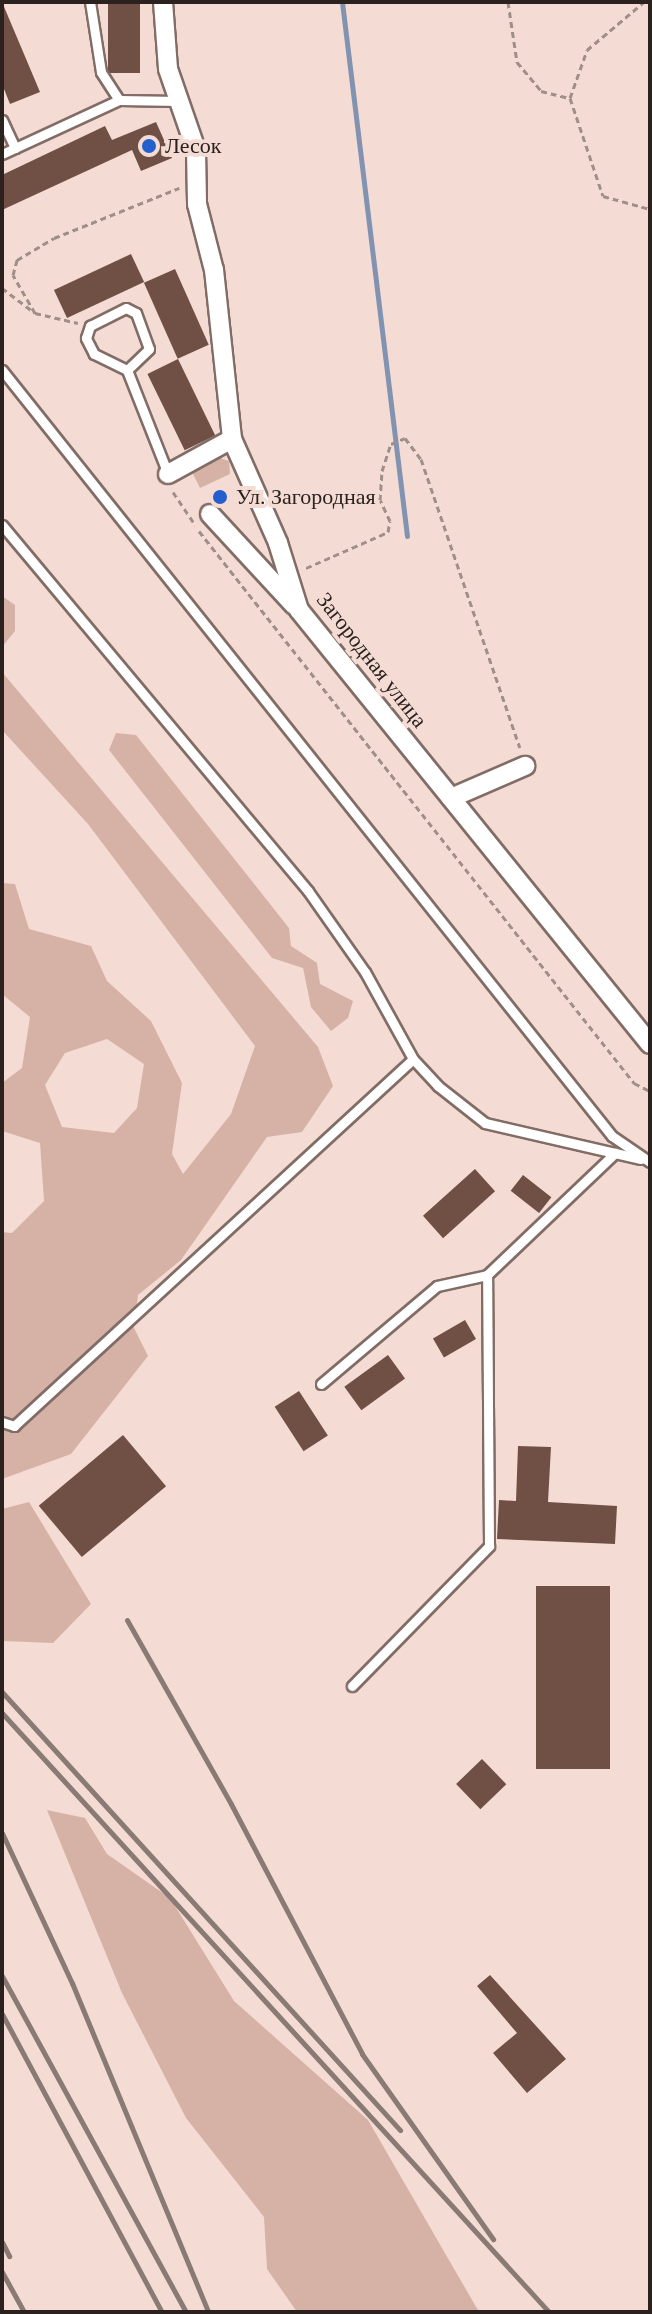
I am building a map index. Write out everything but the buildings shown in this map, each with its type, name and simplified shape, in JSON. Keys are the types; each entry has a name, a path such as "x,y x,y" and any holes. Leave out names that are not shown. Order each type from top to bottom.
{"street":[{"name":"Загородная улица","path":"163,2 168,69 196,150 197,204 214,270 232,439 299,610 650,1044"},
{"path":"168,474 232,439"},
{"path":"210,514 299,610"},
{"path":"451,798 525,766"}],"lane":[{"path":"90,2 101,72 119,100"},
{"path":"2,154 119,100 179,101"},
{"path":"2,120 15,148"},
{"path":"127,370 149,349 136,313 126,308 90,326 86,338 94,354 127,370 168,474"},
{"path":"2,370 612,1136 647,1161"},
{"path":"2,525 250,828 308,891 365,972 413,1059 438,1086 485,1123 647,1161"},
{"path":"2,1422 14,1426 413,1059"},
{"path":"321,1384 437,1286 487,1275 615,1153"},
{"path":"352,1686 489,1546 487,1275"}],"path":[{"path":"508,2 517,62 541,91 570,98"},
{"path":"644,2 587,50 570,98 603,196 650,209"},
{"path":"35,313 13,275 17,260 54,238 197,181"},
{"path":"2,288 35,313 90,326"},
{"path":"288,576 388,532 390,521 380,500 382,471 391,444 405,438 421,459 525,766"},
{"path":"183,487 169,494 634,1083 650,1091"}],"shaded area":[{"path":"217,457 229,461 230,474 200,488 191,470"},
{"path":"2,596 15,605 15,631 2,647"},
{"path":"2,672 318,1047 333,1086 302,1132 267,1137 181,1260 138,1295 134,1328 148,1356 71,1454 2,1479 2,1232 12,1233 44,1201 40,1143 2,1131 2,1083 22,1068 30,1017 2,994 2,883 15,884 29,929 91,946 107,981 151,1021 182,1083 172,1154 183,1174 231,1114 255,1046 88,824 2,730","holes":["107,1039 144,1064 137,1108 114,1133 62,1127 45,1085 65,1053"]},
{"path":"116,733 136,735 289,928 291,946 317,963 320,984 353,1001 348,1018 331,1031 311,1007 303,968 272,958 109,750"},
{"path":"29,1502 91,1604 53,1643 2,1641 2,1509"},
{"path":"47,1810 85,1818 107,1854 170,1898 234,2001 368,2120 479,2312 297,2312 267,2269 264,2217 186,2118 122,1993"}],"waterway":[{"path":"342,2 407,536"}],"railway":[{"path":"127,1620 231,1804 362,2054 493,2239"},
{"path":"2,1692 400,2130"},
{"path":"2,1713 549,2312"},
{"path":"2,1833 72,1983 208,2312"},
{"path":"2,1976 186,2312"},
{"path":"2,2014 162,2312"},
{"path":"2,2242 9,2256"},
{"path":"2,2272 24,2312"}],"place":[{"name":"Лесок","path":"149,146"},
{"name":"Ул. Загородная","path":"220,497"}]}
